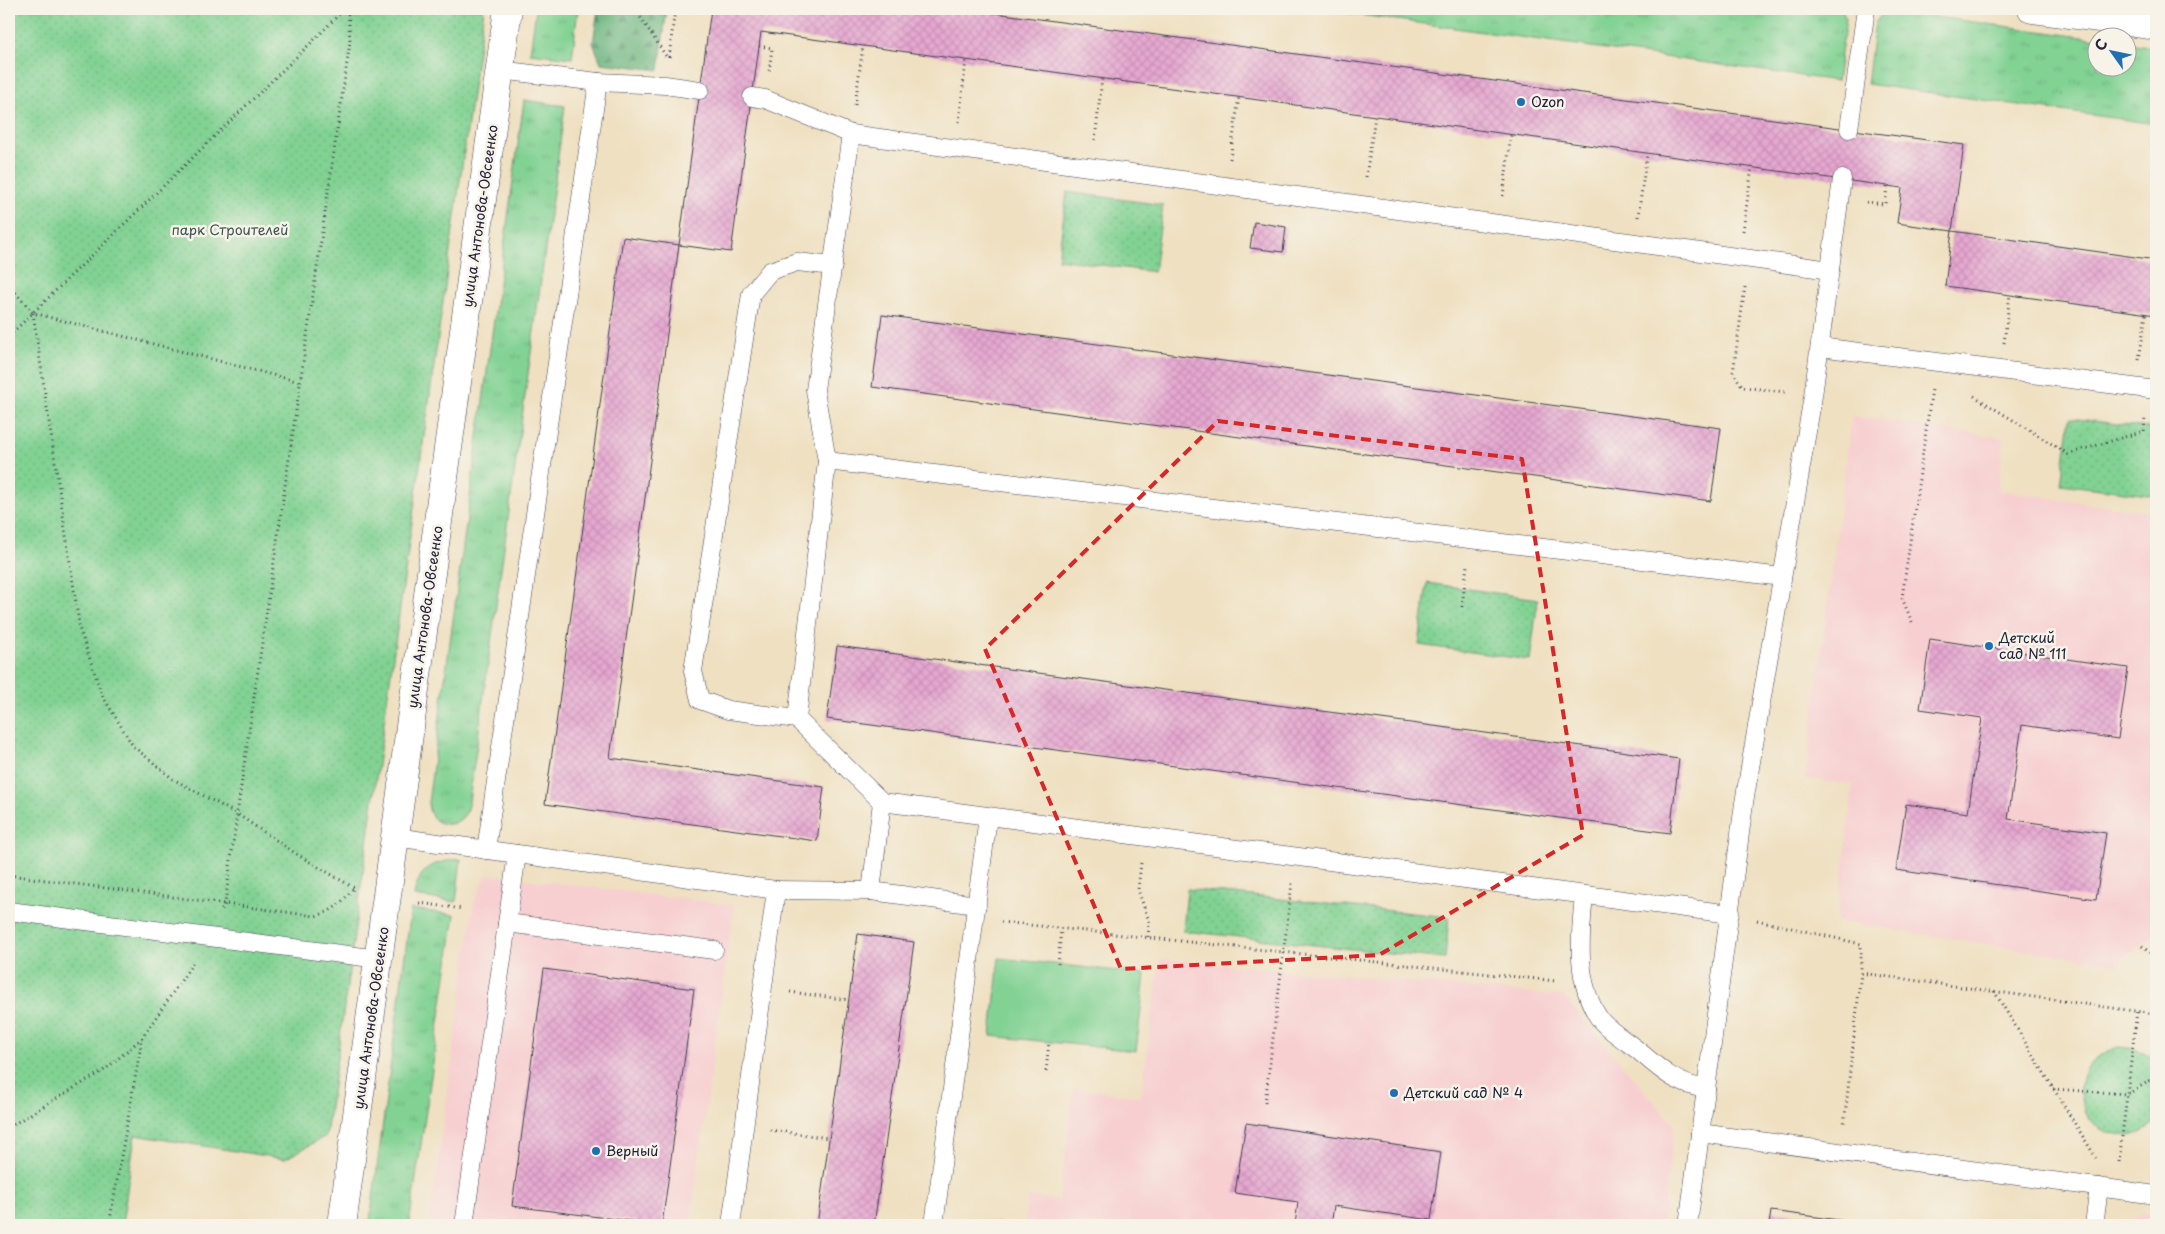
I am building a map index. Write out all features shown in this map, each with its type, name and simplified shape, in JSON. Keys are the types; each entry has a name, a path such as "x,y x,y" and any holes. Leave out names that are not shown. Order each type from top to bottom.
{"street":[{"name":"улица Антонова-Овсеенко","path":"342,1225 508,9"},
{"path":"2034,9 2156,26"}],"lane":[{"path":"1849,129 1866,9"},
{"path":"500,70 598,82 665,85 700,90"},
{"path":"486,850 598,82"},
{"path":"759,98 851,134 1830,270"},
{"path":"797,719 827,461 815,390 851,134"},
{"path":"1688,1225 1747,787 1813,396 1842,180"},
{"path":"833,266 798,262 770,271 751,294 693,671 700,700 728,710 797,719 882,802 1730,914"},
{"path":"1820,347 2147,388"},
{"path":"827,461 1782,577"},
{"path":"870,891 882,802"},
{"path":"934,1225 988,817"},
{"path":"395,837 776,890 870,891 976,912"},
{"path":"464,1225 516,854"},
{"path":"731,1225 776,890"},
{"path":"1584,895 1579,943 1584,984 1599,1019 1667,1075 1686,1085 1706,1089"},
{"path":"9,911 379,959"},
{"path":"507,922 714,950"},
{"path":"1700,1132 2156,1195"},
{"path":"2094,1225 2099,1187"}],"path":[{"path":"9,336 346,9"},
{"path":"9,1128 106,1069 142,1038 210,938 225,904 350,42 346,9"},
{"path":"635,9 669,61 675,9"},
{"path":"759,46 772,48 759,98"},
{"path":"851,134 863,46"},
{"path":"956,149 966,60"},
{"path":"1091,168 1102,79"},
{"path":"1227,186 1239,97"},
{"path":"1362,205 1375,116"},
{"path":"1499,224 1511,135"},
{"path":"1634,243 1647,153"},
{"path":"1752,167 1733,373 1743,387 1813,396"},
{"path":"9,284 33,314 80,630 102,695 133,746 173,779 238,814 353,889 362,890"},
{"path":"2001,370 2010,294"},
{"path":"33,314 300,382"},
{"path":"1968,393 2068,454 2144,431 2147,388 2146,314"},
{"path":"1912,622 1902,598 1936,362"},
{"path":"1462,607 1470,539"},
{"path":"1144,838 1138,890 1149,921 1148,938"},
{"path":"1265,1103 1296,857"},
{"path":"9,875 315,916 328,913 339,906 353,889"},
{"path":"412,902 463,909"},
{"path":"976,912 1061,929 1584,984"},
{"path":"1730,914 1861,944 1861,972 1844,1126"},
{"path":"1058,964 1061,929"},
{"path":"2142,946 2156,958"},
{"path":"1861,972 2156,1014"},
{"path":"763,988 849,1000"},
{"path":"1994,990 2052,1089 2097,1160 2099,1187"},
{"path":"2118,1165 2137,1011"},
{"path":"109,1225 142,1038"},
{"path":"1046,1071 1049,1042"},
{"path":"2052,1089 2128,1094 2156,1077"},
{"path":"745,1126 829,1138"}],"highlighted area":[{"path":"1218,421 1522,459 1583,835 1379,955 1121,969 985,649"}],"shaded area":[{"name":"Детский сад № 111","path":"1852,416 2004,438 1998,490 2156,513 2156,936 2153,936 2117,964 1837,921 1853,784 1805,779"},
{"path":"487,874 734,905 690,1225 429,1225 474,902"},
{"name":"Детский сад № 4","path":"1160,959 1563,996 1674,1125 1662,1225 1024,1225 1028,1197 1059,1200 1074,1088 1141,1097"},
{"path":"2156,1210 2156,1225 2128,1225 2134,1218"}],"green space":[{"name":"парк Строителей","path":"9,9 484,9 326,1136 285,1159 135,1135 122,1225 9,1225"},
{"path":"536,9 578,9 572,58 530,53"},
{"path":"598,9 667,9 659,70 601,63 593,43"},
{"path":"1317,9 1841,9 1846,19 1837,81"},
{"path":"1894,11 2088,38 2088,78 2138,78 2138,44 2156,47 2156,124 1867,84 1875,23 1880,16"},
{"path":"524,100 565,106 468,809 458,821 445,824 433,818 428,803"},
{"path":"1067,192 1163,205 1154,272 1058,259"},
{"path":"2070,418 2156,429 2156,496 2061,484"},
{"path":"1427,583 1538,599 1530,660 1419,645"},
{"path":"461,859 456,902 414,896 420,878 429,868 435,864"},
{"path":"1187,889 1449,917 1445,959 1183,931"},
{"path":"411,909 455,915 409,1225 379,1225 370,1221"},
{"path":"999,958 1145,974 1136,1051 991,1036"},
{"path":"2118,1047 2138,1050 2156,1060 2156,1122 2134,1134 2114,1135 2098,1127 2086,1113 2081,1095 2083,1077 2095,1060"}],"building":[{"path":"711,9 966,9 1964,145 1952,231 1897,223 1902,188 761,32 731,252 679,245"},
{"path":"1254,222 1286,227 1283,252 1250,248"},
{"path":"1952,231 2156,260 2156,315 1945,286"},
{"path":"623,237 679,245 610,758 824,787 817,841 545,804"},
{"path":"882,315 1721,428 1711,501 872,387"},
{"path":"1930,639 2128,668 2118,739 2022,725 2008,819 2106,833 2096,899 1896,870 1906,804 1968,813 1982,718 1920,709"},
{"path":"837,646 1679,759 1670,833 827,719"},
{"path":"858,934 914,942 874,1225 817,1225"},
{"name":"Верный","path":"544,969 694,989 662,1225 512,1206"},
{"path":"1246,1123 1441,1152 1431,1220 1334,1206 1331,1225 1295,1225 1298,1202 1235,1193"},
{"path":"1771,1211 1869,1224 1869,1225 1769,1225"},
{"path":"976,1220 1002,1223 1002,1225 975,1225"}],"place":[{"name":"Ozon","path":"1521,102"},
{"name":"Детский сад № 111","path":"1989,646"},
{"name":"Детский сад № 4","path":"1394,1093"},
{"name":"Верный","path":"596,1151"}]}
